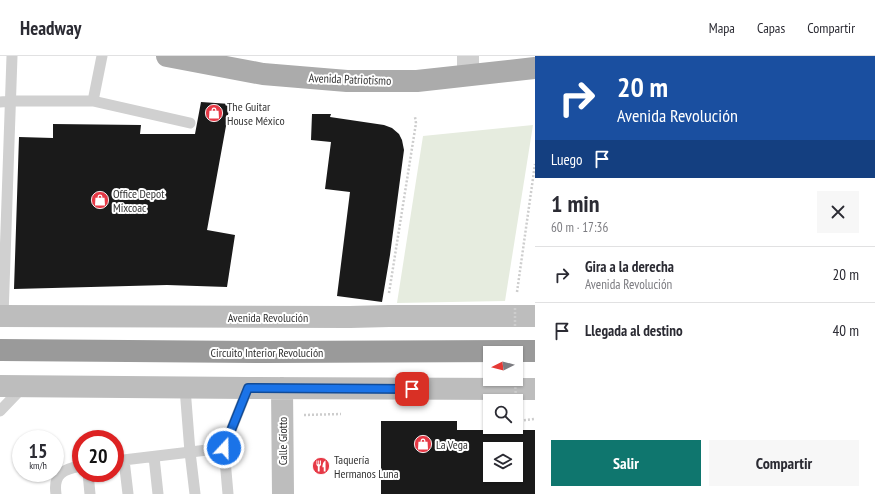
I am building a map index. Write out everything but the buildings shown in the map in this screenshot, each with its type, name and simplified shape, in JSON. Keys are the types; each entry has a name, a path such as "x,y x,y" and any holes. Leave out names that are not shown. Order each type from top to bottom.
{"highway":[{"name":"Circuito Interior Revolución","path":"0,350 264,352 535,351"}],"main road":[{"name":"Avenida Patriotismo","path":"166,56 263,74 347,81 417,81 468,66 527,64"},
{"name":"Avenida Revolución","path":"2,308 350,317 525,317"},
{"path":"0,386 535,389"},
{"name":"Calle Giotto","path":"282,388 283,494"}],"lane":[{"path":"2,308 12,56"},
{"path":"93,101 102,56"},
{"path":"0,102 93,101 190,123"},
{"path":"0,411 23,387"},
{"path":"185,388 195,494"},
{"path":"228,494 224,448 248,388"},
{"path":"124,461 224,448"},
{"path":"154,457 158,494"},
{"path":"56,494 56,479 63,471 72,468"},
{"path":"124,478 128,494"},
{"path":"89,482 90,494"}],"path":[{"path":"389,294 416,123 415,117"},
{"path":"517,293 535,164"},
{"path":"516,301 515,308 525,317"},
{"path":"523,421 535,420"}],"shaded area":[{"path":"533,125 505,301 397,303 423,136"}],"place":[{"name":"The Guitar House México","path":"214,113"},
{"name":"Office Depot Mixcoac","path":"100,200"},
{"name":"La Vega","path":"423,444"},
{"name":"Taquería Hermanos Luna","path":"321,466"}],"route":[{"path":"224,448 248,388 412,389"}]}
